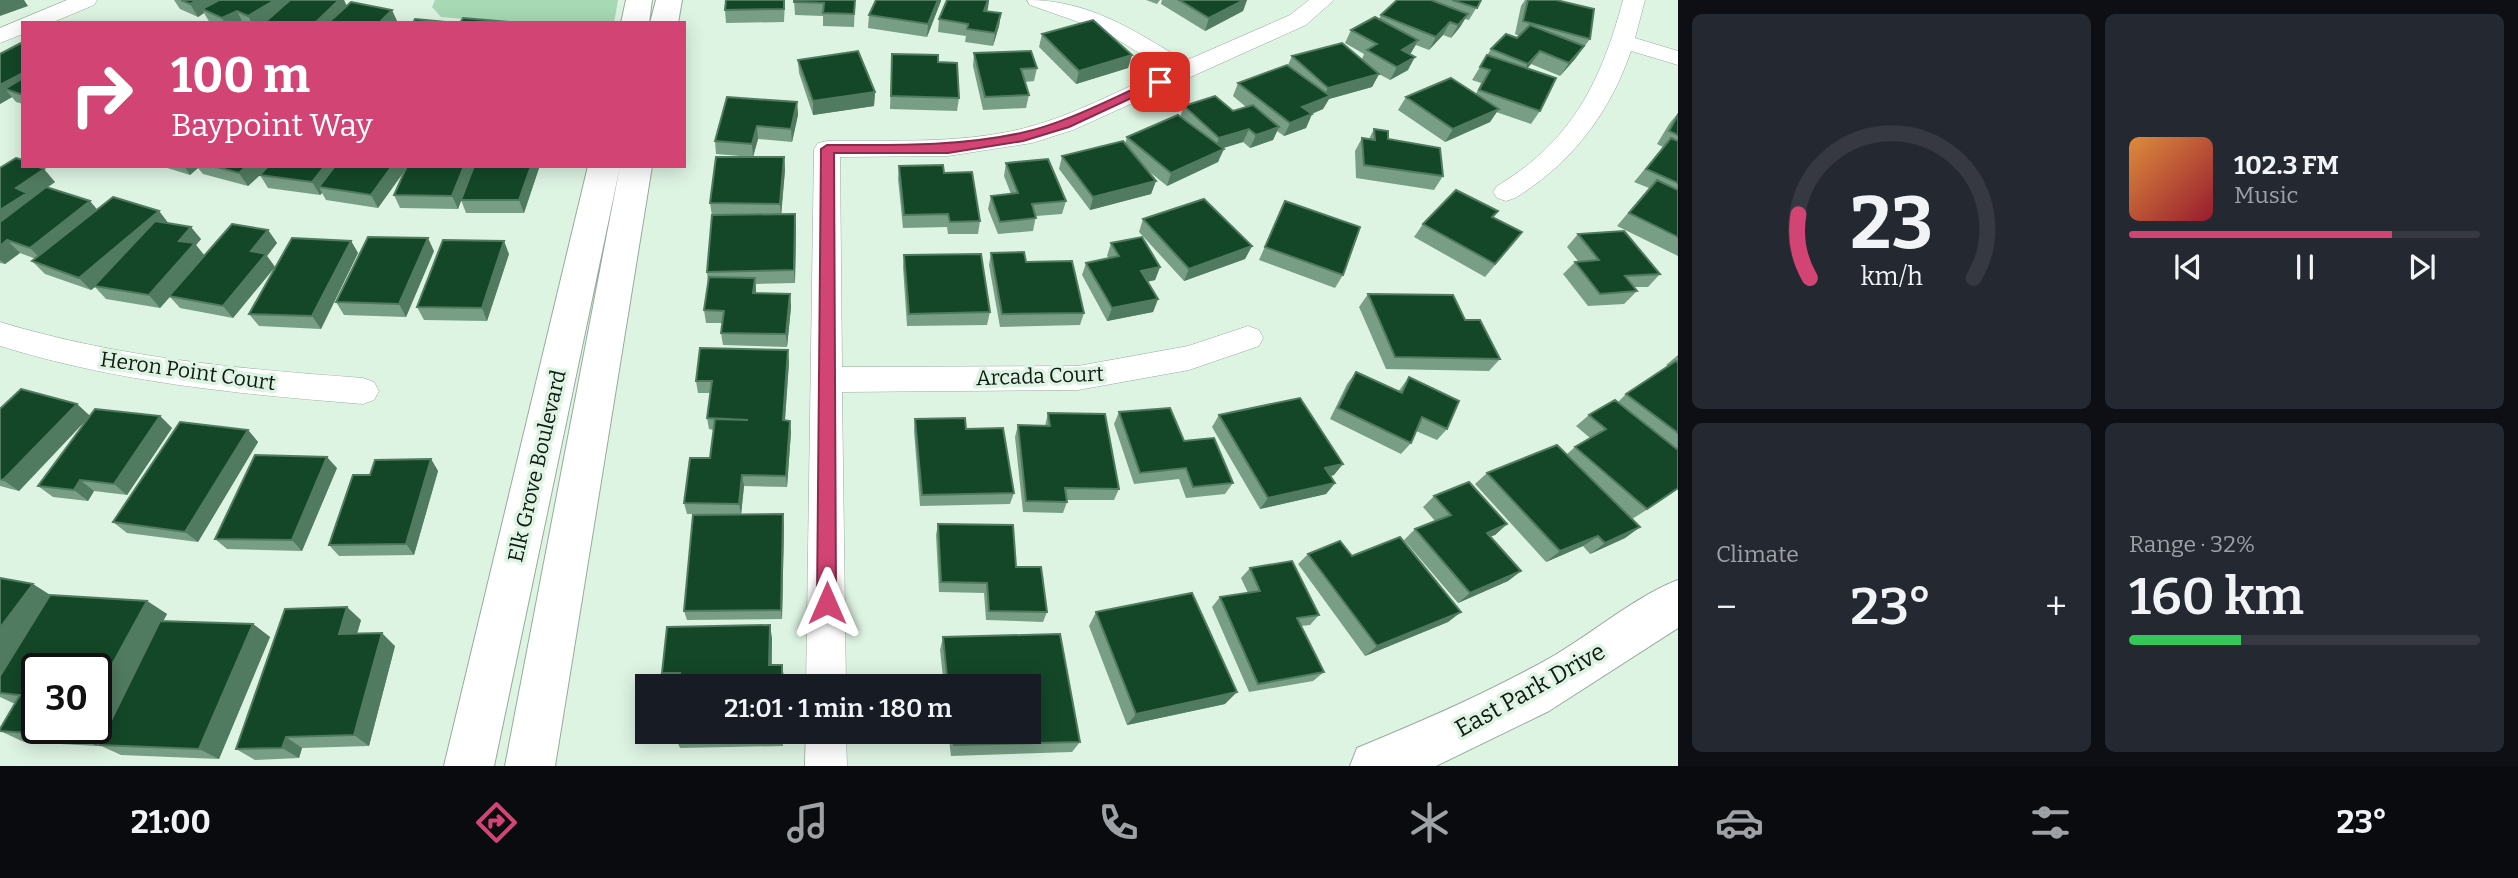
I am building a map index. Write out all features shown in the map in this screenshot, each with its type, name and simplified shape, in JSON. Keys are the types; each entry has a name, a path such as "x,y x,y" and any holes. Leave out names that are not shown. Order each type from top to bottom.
{"main road":[{"path":"635,21 639,0"},
{"path":"664,21 669,0"},
{"name":"Elk Grove Boulevard","path":"469,766 604,168"},
{"name":"Elk Grove Boulevard","path":"530,766 636,168"},
{"name":"East Park Drive","path":"1375,766 1423,748 1526,697 1645,626 1678,601"}],"street":[{"path":"1038,0 1112,26 1184,71"},
{"path":"826,674 827,149 948,148 1023,137 1064,124 1298,20 1324,0"},
{"path":"1506,191 1543,169 1578,129 1610,79 1625,42 1634,0"},
{"path":"38,21 81,6"},
{"path":"0,36 21,27"},
{"path":"1625,42 1678,58"},
{"name":"Arcada Court","path":"827,380 1078,377 1189,358 1248,338"},
{"name":"Heron Point Court","path":"5,342 159,371 237,382 363,391"},
{"path":"826,744 826,766"}],"green space":[{"path":"435,0 618,0 614,21 489,21 441,17 432,7"}],"building":[{"path":"181,0 197,0 190,4"},
{"path":"219,0 275,0 248,16 237,11 222,18 202,9"},
{"path":"290,0 339,0 317,21 266,21"},
{"path":"726,0 784,0 784,9 725,10"},
{"path":"794,0 855,0 854,14 823,13 824,3"},
{"path":"876,0 938,0 928,24 869,15"},
{"path":"947,0 988,0 984,11 1001,13 995,33 967,29 968,24 939,19"},
{"path":"1179,0 1244,0 1209,18"},
{"path":"1397,0 1431,0 1468,14 1458,25 1450,22 1436,37 1381,15"},
{"path":"1452,0 1481,0 1477,8"},
{"path":"1528,0 1556,0 1594,9 1590,39 1523,21"},
{"path":"351,2 392,10 381,21 330,21"},
{"path":"1375,17 1418,40 1402,50 1415,57 1397,67 1367,50 1377,44 1351,30"},
{"path":"463,18 498,21 461,21"},
{"path":"1093,20 1132,55 1079,71 1042,34"},
{"path":"1530,25 1584,46 1569,63 1540,51 1528,64 1491,49 1506,34 1517,38"},
{"path":"21,43 21,74 0,85 0,54"},
{"path":"1342,43 1379,74 1328,88 1292,56"},
{"path":"858,51 875,92 813,101 798,60"},
{"path":"1031,51 1037,68 1021,69 1029,95 985,97 974,53"},
{"path":"892,54 938,55 938,62 957,63 959,98 891,96"},
{"path":"1487,55 1556,78 1540,111 1479,90 1490,70 1480,67"},
{"path":"1287,65 1330,96 1302,107 1312,114 1290,123 1238,83"},
{"path":"1451,78 1499,109 1453,129 1406,97"},
{"path":"21,79 21,94 5,89"},
{"path":"1215,96 1233,111 1253,105 1279,127 1256,135 1249,129 1219,138 1184,106"},
{"path":"727,97 797,102 791,129 757,126 752,144 715,141"},
{"path":"1178,115 1224,149 1171,173 1127,137"},
{"path":"1678,115 1678,135 1669,131"},
{"path":"1374,129 1388,131 1388,139 1440,148 1443,176 1364,165 1362,138 1375,140"},
{"path":"1671,138 1678,141 1678,183 1646,169"},
{"path":"1123,141 1156,181 1093,197 1062,156"},
{"path":"716,157 784,157 780,204 710,203"},
{"path":"16,158 21,159 21,168 44,169 16,188 27,193 0,210 0,168"},
{"path":"1048,159 1066,201 1032,204 1036,218 1000,222 991,196 1018,193 1006,163"},
{"path":"943,165 944,173 972,172 980,221 950,222 948,214 904,215 899,166"},
{"path":"220,168 245,168 239,173"},
{"path":"266,168 323,168 312,182 260,175"},
{"path":"333,168 391,168 371,195 319,187"},
{"path":"406,168 463,168 452,196 394,195"},
{"path":"473,168 530,168 519,200 461,200"},
{"path":"1657,180 1678,190 1678,237 1629,213"},
{"path":"46,187 90,201 30,248 7,240 0,246 0,222"},
{"path":"1456,190 1498,211 1492,217 1522,232 1495,264 1423,224"},
{"path":"113,197 159,211 79,278 32,261"},
{"path":"1204,199 1252,246 1189,269 1143,219"},
{"path":"1285,201 1360,227 1343,275 1265,247"},
{"path":"795,214 794,270 707,272 712,215"},
{"path":"155,221 191,227 179,241 195,243 149,295 94,286"},
{"path":"232,224 268,230 251,251 266,254 223,306 169,296"},
{"path":"1624,231 1660,274 1625,276 1637,291 1600,294 1575,262 1599,260 1578,234"},
{"path":"368,237 428,238 399,304 336,302"},
{"path":"1142,237 1160,267 1141,271 1158,299 1112,308 1086,263 1119,256 1111,243"},
{"path":"292,238 351,241 312,316 249,314"},
{"path":"443,240 504,241 482,308 417,307"},
{"path":"1024,252 1026,262 1072,261 1084,313 1002,314 991,253"},
{"path":"981,254 990,312 909,314 904,255"},
{"path":"709,277 755,278 753,293 790,294 786,334 721,333 724,311 704,310"},
{"path":"1368,294 1453,295 1465,320 1480,320 1500,359 1395,357"},
{"path":"700,348 788,350 783,420 790,421 786,476 742,475 739,504 684,503 690,458 710,458 715,419 748,420 707,418 712,381 696,381"},
{"path":"1676,361 1678,363 1678,433 1626,394"},
{"path":"1356,372 1402,393 1409,377 1459,401 1447,429 1422,417 1411,443 1338,408"},
{"path":"21,389 77,404 3,480 0,479 0,409"},
{"path":"1300,398 1343,464 1325,468 1335,483 1268,498 1219,415"},
{"path":"1615,400 1678,450 1678,488 1647,509 1575,447 1606,429 1589,415"},
{"path":"1170,408 1184,441 1214,438 1233,483 1193,487 1186,468 1140,473 1119,412"},
{"path":"95,409 160,416 114,484 80,480 74,490 38,486"},
{"path":"1048,413 1105,414 1119,489 1065,488 1067,502 1026,501 1018,425 1050,426"},
{"path":"965,418 966,429 1003,428 1014,493 922,495 915,419"},
{"path":"180,422 248,430 185,532 113,522"},
{"path":"1557,445 1640,527 1605,543 1598,536 1560,551 1487,473"},
{"path":"255,455 327,457 292,540 215,539"},
{"path":"431,459 406,544 329,545 353,475 370,475 375,460"},
{"path":"1469,482 1507,524 1487,533 1521,571 1470,593 1415,529 1451,515 1434,496"},
{"path":"783,514 781,610 684,611 693,515"},
{"path":"938,524 1013,525 1016,567 1041,567 1047,612 989,611 987,583 941,582"},
{"path":"1400,537 1461,612 1377,646 1308,554 1340,541 1352,556"},
{"path":"1292,561 1319,615 1297,618 1324,672 1258,684 1220,597 1260,591 1250,568"},
{"path":"0,578 33,584 0,628"},
{"path":"1192,593 1237,692 1136,714 1096,612"},
{"path":"50,595 147,601 112,665 112,653 21,653 21,732 0,731 20,695 0,693 0,676"},
{"path":"347,607 339,634 382,633 354,735 286,737 282,748 236,749 285,609"},
{"path":"160,621 253,624 199,749 99,745 112,744 112,719"},
{"path":"770,625 769,665 782,665 782,674 662,673 667,627"},
{"path":"1060,634 1080,742 1041,743 1041,674 947,674 943,637"}],"route":[{"path":"827,603 827,149 986,145 1064,124 1160,82"}]}
